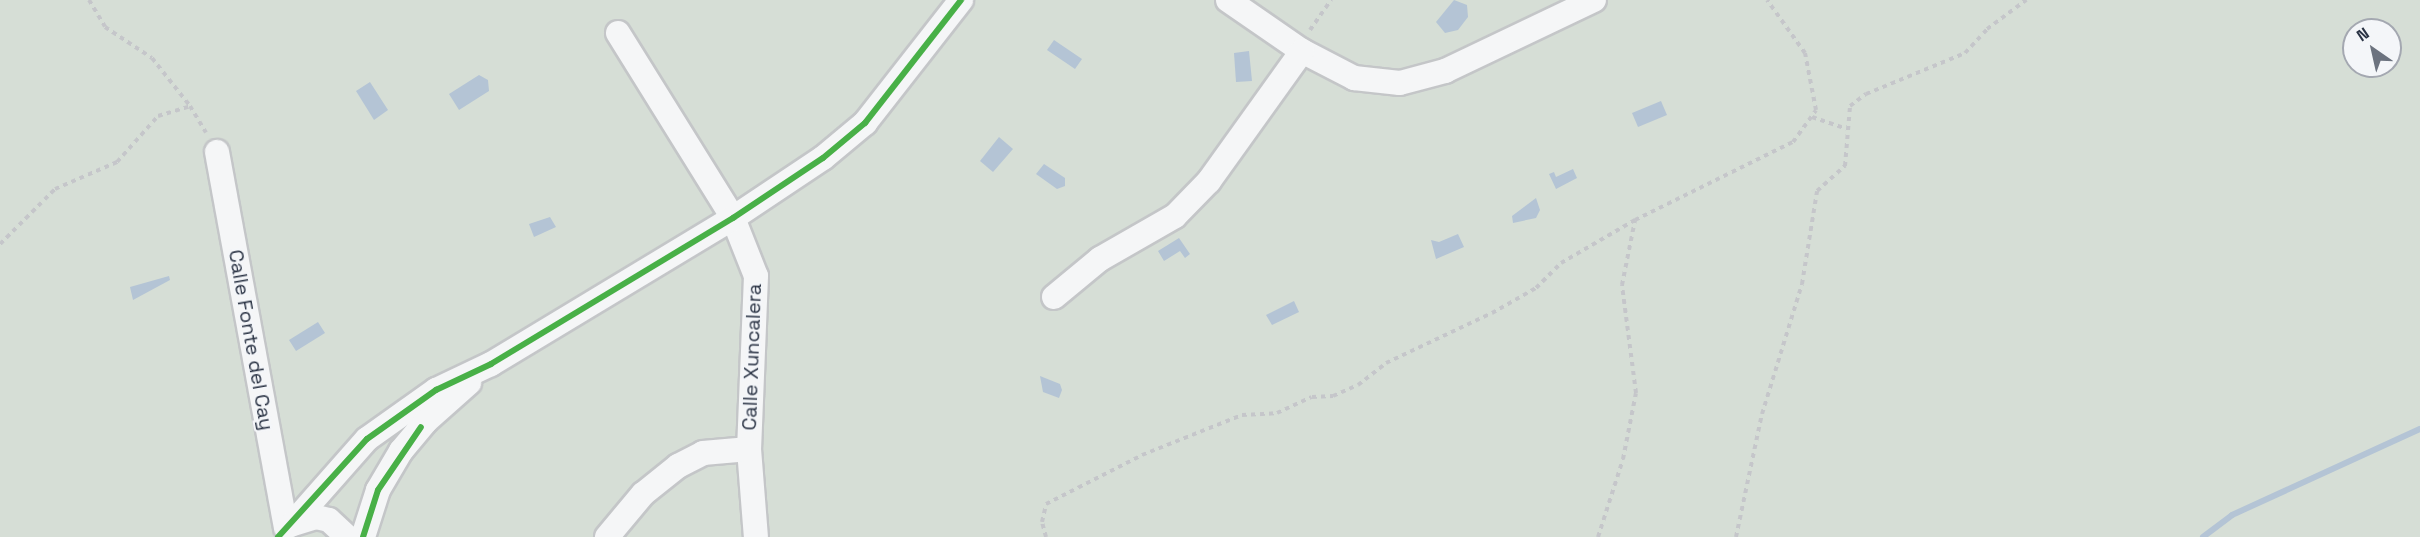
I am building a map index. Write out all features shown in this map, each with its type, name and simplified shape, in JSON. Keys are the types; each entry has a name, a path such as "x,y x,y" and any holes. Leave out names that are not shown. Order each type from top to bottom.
{"street":[{"path":"285,530 367,439 436,390 491,364 733,218 823,158 865,123 961,0"},
{"path":"1228,0 1300,49 1354,78 1400,83 1444,71 1594,0"},
{"name":"Calle Xuncalera","path":"618,33 733,218 756,276 749,449 756,537"},
{"path":"1054,297 1100,260 1175,216 1209,181 1300,49"},
{"name":"Calle Fonte del Cay","path":"217,152 285,530"},
{"path":"363,537 378,489 401,451 425,422 491,364"},
{"path":"607,537 643,494 678,466 703,453 749,449"},
{"path":"285,530 316,517 329,520 347,537"}],"path":[{"path":"90,0 105,27 152,58 190,106 217,152"},
{"path":"1300,49 1331,0"},
{"path":"1046,537 1042,522 1046,504 1143,455 1242,415 1277,413 1312,397 1333,396 1358,385 1386,363 1492,313 1536,288 1561,263 1635,220 1793,142 1816,110 1805,53 1767,0"},
{"path":"1736,537 1762,414 1802,284 1817,191 1845,166 1846,129 1850,106 1866,94 1965,53 1987,29 2026,0"},
{"path":"0,244 55,189 117,162 158,116 190,106"},
{"path":"1812,117 1846,129"},
{"path":"1598,537 1623,459 1636,393 1622,285 1635,220"}],"shaded area":[{"path":"0,0 2420,0 2420,537 0,537"}],"water":[{"path":"1454,0 1467,5 1468,17 1458,30 1445,33 1436,22"},
{"path":"1054,40 1082,59 1075,69 1047,50"},
{"path":"1249,51 1252,81 1236,82 1234,53"},
{"path":"479,75 488,80 489,91 459,110 449,94"},
{"path":"370,82 388,110 374,120 356,91"},
{"path":"1661,101 1667,115 1638,127 1632,113"},
{"path":"999,137 1013,149 993,172 980,161"},
{"path":"1044,164 1065,178 1065,186 1057,189 1036,174"},
{"path":"1573,169 1577,178 1556,189 1549,174 1554,172 1556,177"},
{"path":"1536,198 1540,210 1536,218 1513,223 1512,216"},
{"path":"550,217 556,227 534,237 529,224"},
{"path":"1458,234 1464,247 1436,259 1431,240 1439,242"},
{"path":"1179,238 1190,254 1185,258 1180,251 1164,261 1158,251"},
{"path":"169,276 170,280 133,300 130,287"},
{"path":"1294,301 1299,312 1272,325 1266,315"},
{"path":"318,322 325,333 296,351 289,340"},
{"path":"1040,376 1060,384 1062,390 1059,398 1043,392"}],"waterway":[{"path":"2203,537 2232,515 2420,429"}],"transit line":[{"path":"278,537 367,439 436,390 491,364 733,218 823,158 865,123 961,0"},
{"path":"363,537 378,490 421,427"}]}
